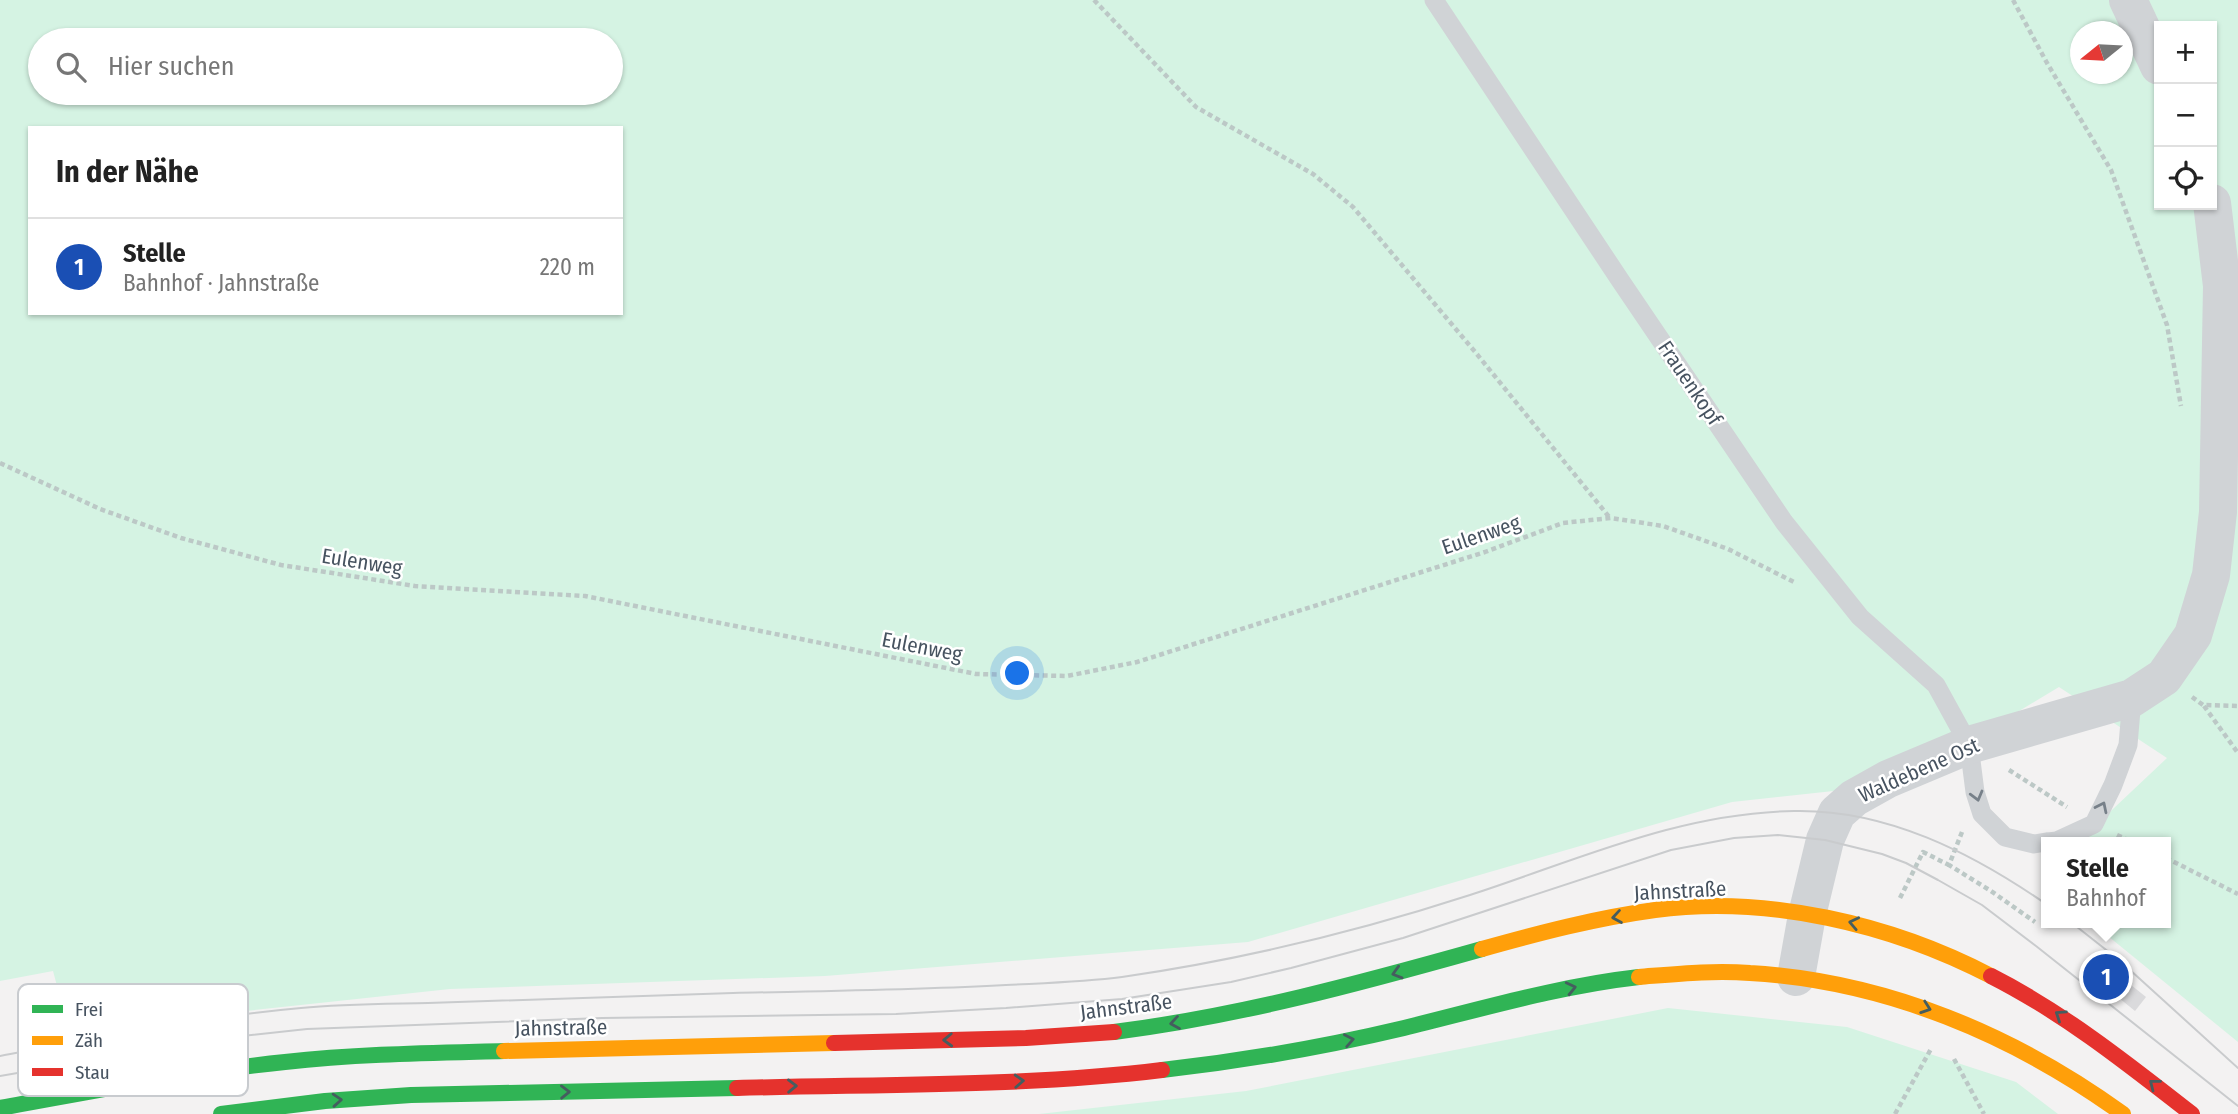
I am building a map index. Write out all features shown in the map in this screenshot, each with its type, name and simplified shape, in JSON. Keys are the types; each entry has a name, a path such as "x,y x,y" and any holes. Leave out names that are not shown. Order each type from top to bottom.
{"main road":[{"name":"Jahnstraße","path":"248,1067 324,1058 447,1052 995,1039 1112,1032 1234,1013 1297,999 1599,920 1657,910 1691,908 1764,910 1855,923 1902,936 1950,954 2004,981 2058,1013 2192,1114"},
{"path":"221,1114 325,1101 411,1096 1000,1082 1114,1075 1328,1044 1620,979 1727,972 1796,977 1896,998 1984,1030 2060,1070 2123,1114"},
{"name":"Jahnstraße","path":"0,1108 71,1096"}],"street":[{"path":"2128,0 2154,55"},
{"name":"Waldebene Ost","path":"1796,977 1807,915 1825,841 1837,813 1854,797 1888,779 1969,745 2132,698 2164,677 2193,635 2211,575 2218,512 2222,286 2213,210"}],"lane":[{"name":"Frauenkopf","path":"1434,0 1784,522 1860,617 1936,685 1969,745"},
{"path":"2066,837 2094,824 2113,785 2128,745 2132,698"},
{"path":"1969,745 1975,792 1982,814 2005,837 2034,844 2041,843"}],"path":[{"path":"1094,0 1196,107 1313,174 1353,207 1611,518"},
{"path":"2013,0 2111,170 2167,324 2182,412"},
{"name":"Eulenweg","path":"0,463 100,509 181,538 281,565 415,586 585,596 976,674 1067,676 1138,662 1485,552 1563,523 1611,518 1663,526 1728,549 1800,585"},
{"path":"2238,706 2203,705 2238,753"},
{"path":"1969,745 2094,824"},
{"path":"1982,814 1962,833 1949,865 2035,922"},
{"path":"2171,861 2238,894"},
{"path":"1895,1114 1934,1044"},
{"path":"1949,1049 1984,1114"}],"green space":[{"path":"0,0 2238,0 2238,1042 2098,928 2171,928 2171,837 2083,837 2167,758 2059,687 1898,784 1732,802 1248,942 825,976 450,989 248,1011 248,984 57,984 53,971 0,981"},
{"path":"1668,1008 1847,1027 2016,1082 2058,1114 1039,1114 1246,1091"}],"building":[{"path":"2096,957 2146,997 2135,1011 2086,971"}],"tram line":[{"path":"248,1014 365,1004 938,988 1122,977 1210,962 1341,933 1470,895 1669,829 1751,814 1794,811 1828,812 1895,826 1958,852 2041,901"},
{"path":"248,1035 307,1029 602,1018 896,1014 1122,999 1231,982 1403,938 1671,850 1734,838 1778,835 1825,840 1882,854 1906,863 1982,905 2238,1106"},
{"path":"2078,928 2119,960 2238,1068"},
{"path":"0,1056 18,1053"},
{"path":"0,1076 18,1073"}],"traffic: fast":[{"path":"1114,1032 1254,1008 1482,949"},
{"path":"1162,1070 1314,1047 1550,992 1639,977"},
{"path":"248,1066 312,1059 504,1051"},
{"path":"221,1114 325,1101 411,1095 737,1088"},
{"path":"0,1108 67,1096"}],"traffic: slow":[{"path":"1482,949 1568,926 1633,913 1698,906 1741,907 1785,911 1871,928 1912,942 1991,976"},
{"path":"1639,977 1708,972 1750,973 1801,978 1899,1000 1993,1037 2038,1060 2123,1114"},
{"path":"504,1051 834,1043"}],"traffic: jam":[{"path":"1991,976 2070,1023 2192,1114"},
{"path":"834,1043 1026,1038 1114,1032"},
{"path":"737,1088 1003,1082 1162,1070"}],"place":[{"name":"Stelle","path":"2106,977"}]}
